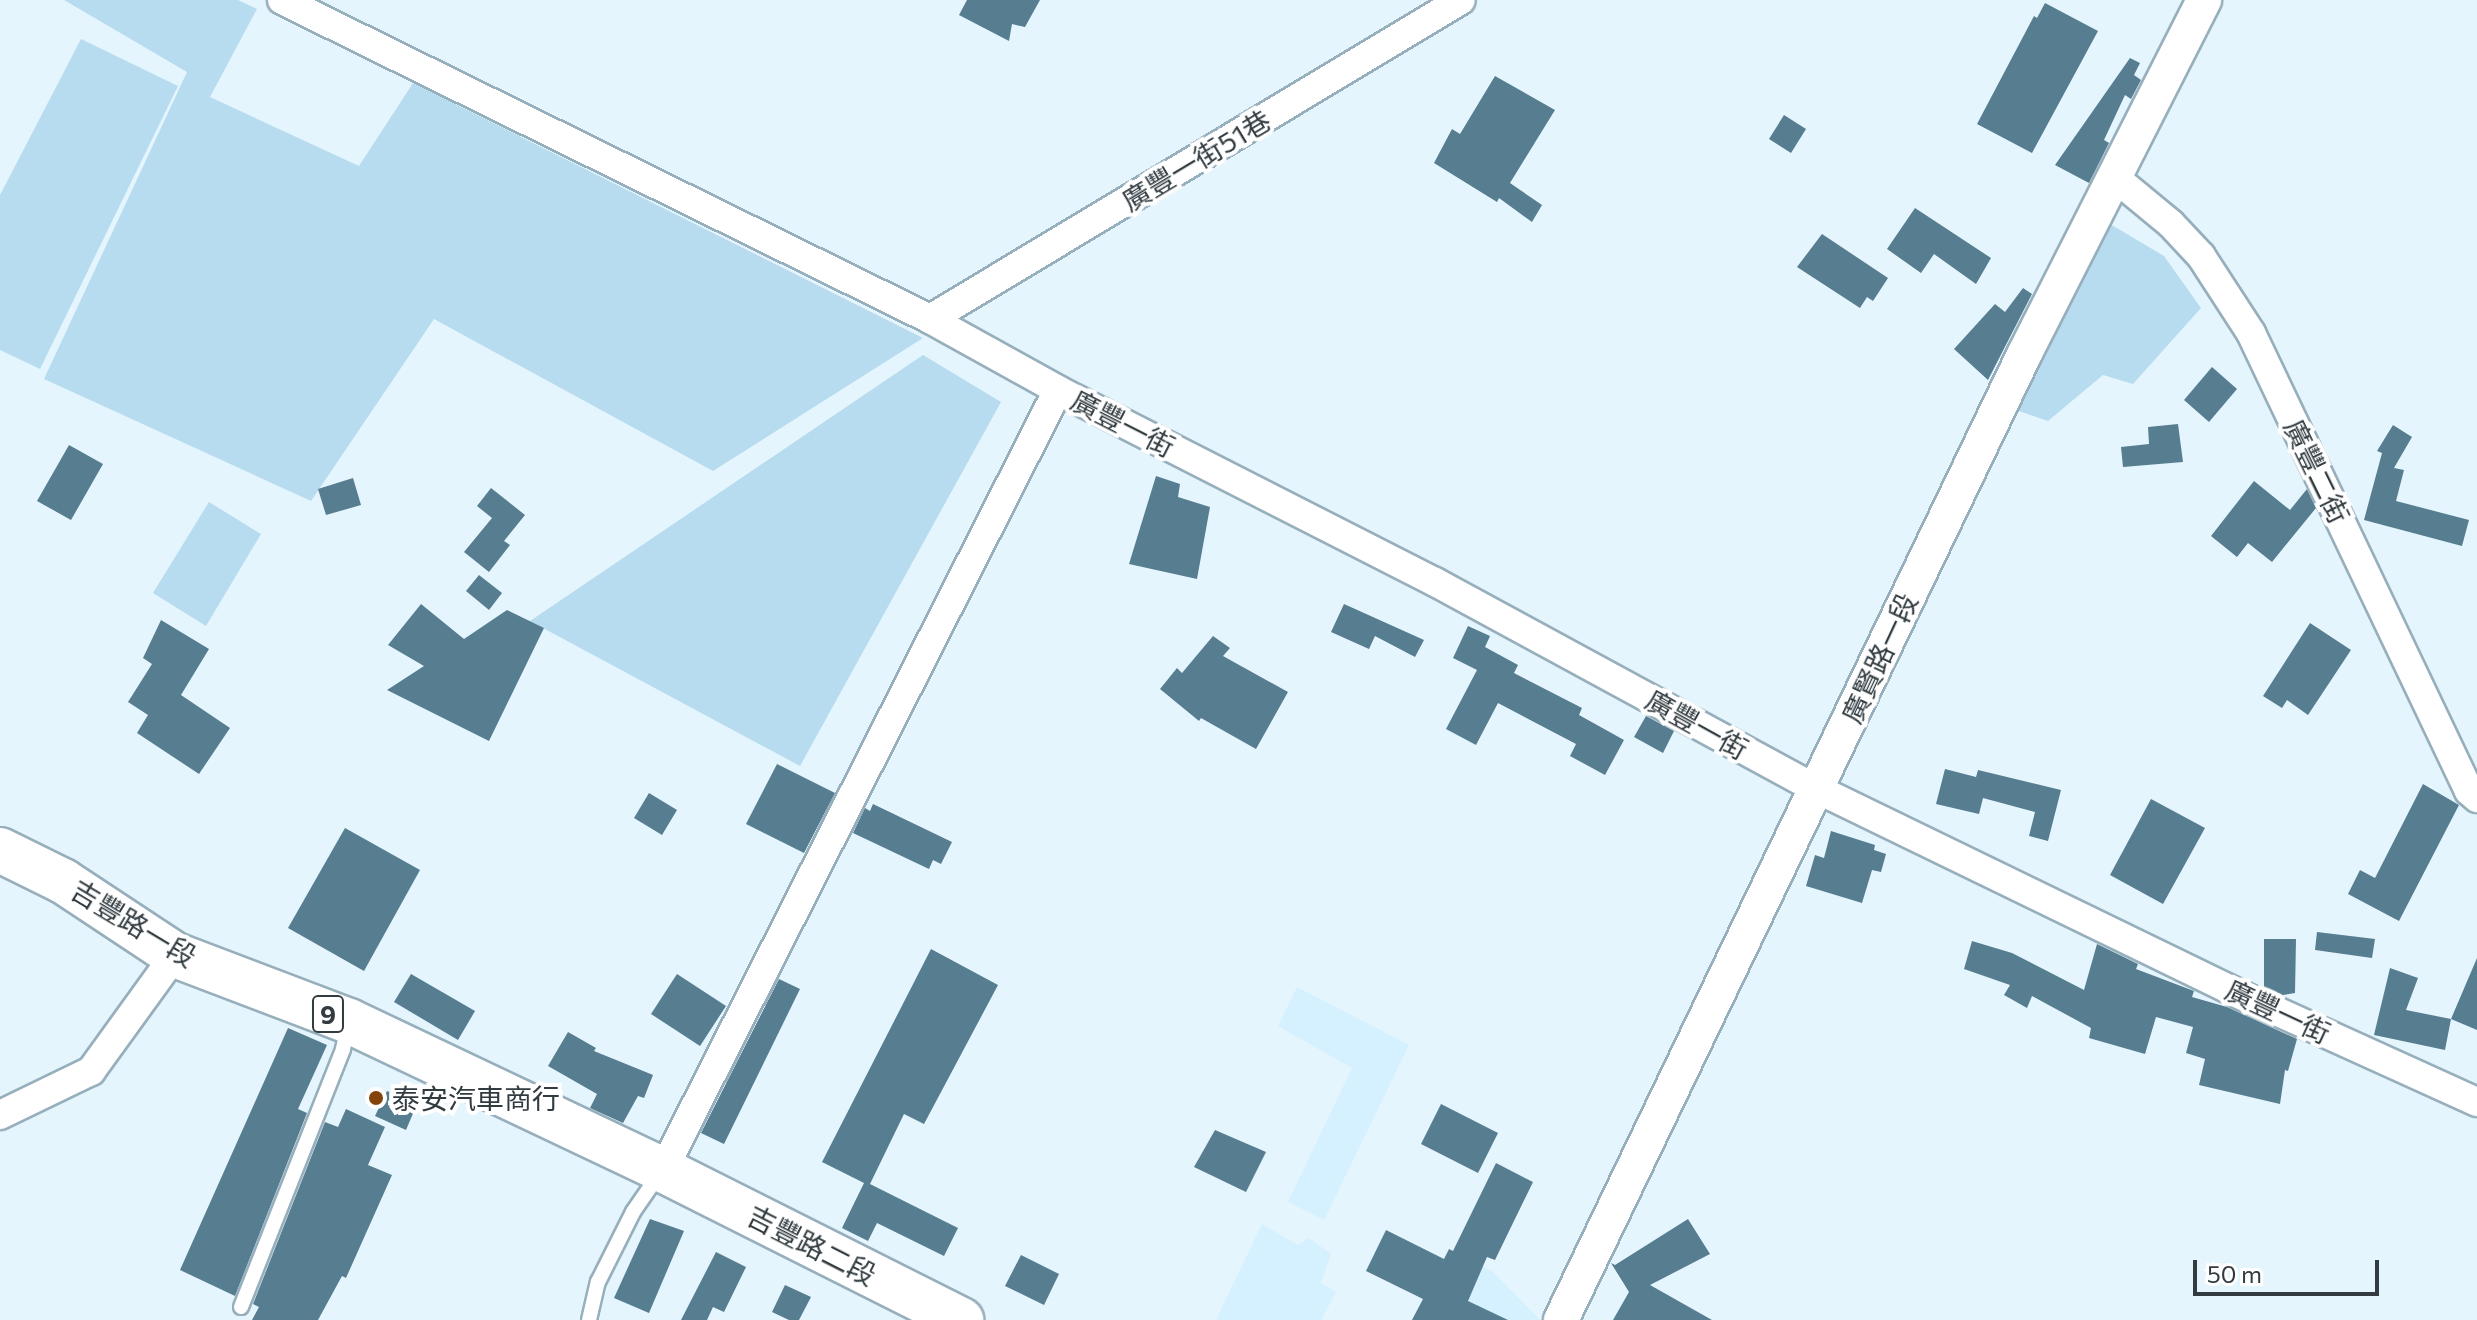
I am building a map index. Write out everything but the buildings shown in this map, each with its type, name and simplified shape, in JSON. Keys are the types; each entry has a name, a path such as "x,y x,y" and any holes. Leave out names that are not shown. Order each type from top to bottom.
{"main road":[{"name":"吉豐路一段","path":"0,850 63,881 175,955 349,1021 663,1170"},
{"name":"吉豐路二段","path":"663,1170 961,1320"}],"street":[{"name":"廣豐一街","path":"282,0 930,319 1058,390 1435,582 1817,789 2241,995 2477,1102"},
{"name":"廣豐一街51巷","path":"930,319 1461,0"},
{"name":"廣賢路一段","path":"1561,1320 2113,176 2204,0"},
{"name":"廣豐二街","path":"2113,176 2171,224 2201,256 2251,333 2469,791 2477,798"},
{"path":"663,1170 1058,390"},
{"path":"0,1115 91,1071 175,955"}],"lane":[{"path":"241,1307 343,1049 349,1021"},
{"path":"589,1320 598,1282 623,1233 663,1170"}],"shaded area":[{"path":"64,0 238,0 257,9 210,97 359,166 413,83 923,338 713,471 434,319 311,501 44,379 187,72"},
{"path":"81,39 178,86 40,369 0,350 0,195"},
{"path":"2110,224 2164,256 2201,308 2133,384 2103,375 2048,421 2016,410"},
{"path":"923,355 1001,402 800,766 530,621"},
{"path":"209,502 261,534 206,626 153,593"},
{"path":"1297,987 1409,1045 1324,1220 1288,1202 1352,1068 1278,1026"},
{"path":"1262,1224 1298,1245 1309,1238 1331,1254 1321,1283 1336,1292 1321,1320 1216,1320"},
{"path":"1449,1249 1492,1271 1540,1320 1412,1320"}],"place":[{"name":"泰安汽車商行","path":"376,1098"}]}
